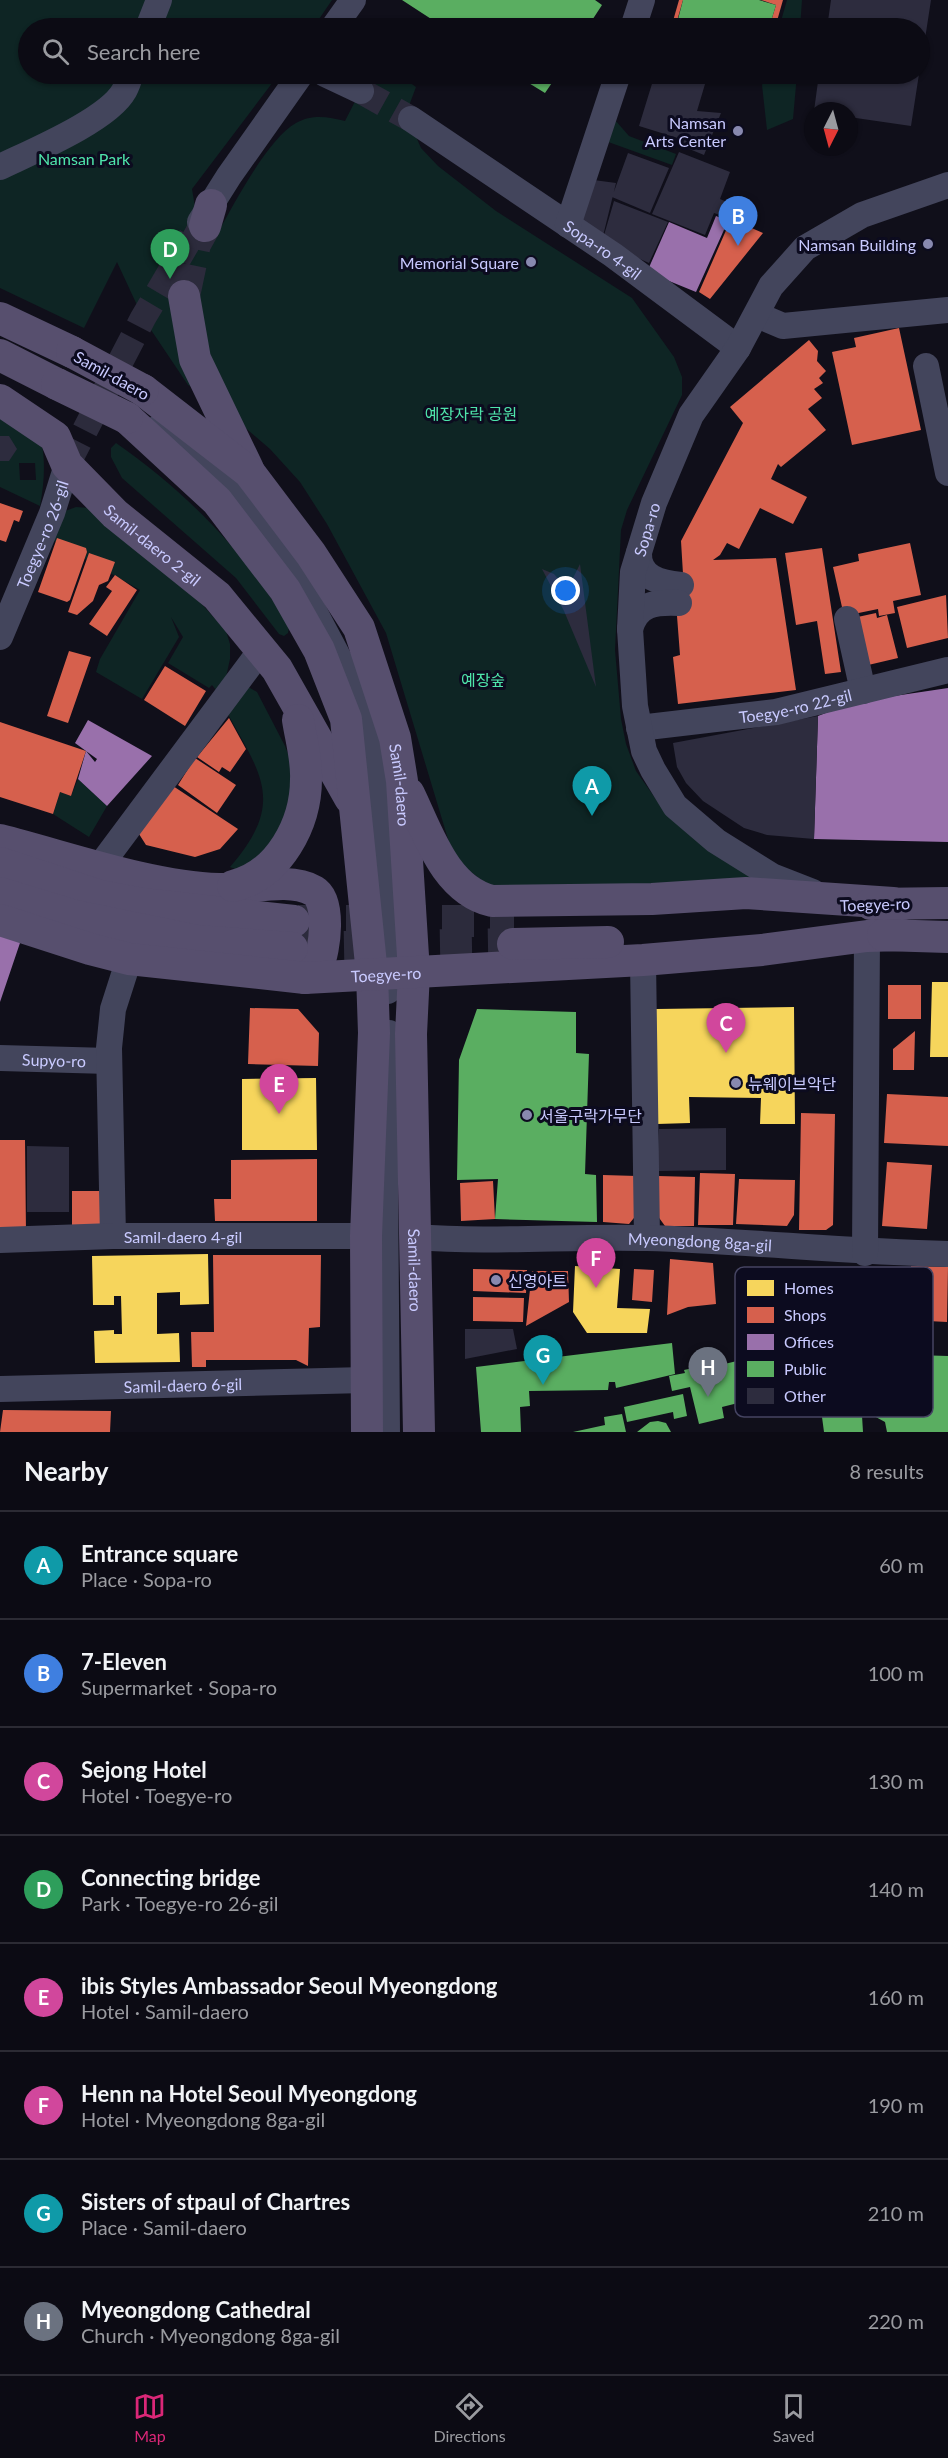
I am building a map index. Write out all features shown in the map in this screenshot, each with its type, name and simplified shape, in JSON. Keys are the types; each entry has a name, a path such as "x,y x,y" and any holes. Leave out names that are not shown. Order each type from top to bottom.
{"main road":[{"path":"184,296 195,359 249,472"},
{"name":"Samil-daero","path":"0,318 64,369 134,405 249,472 311,554 359,628 395,738 402,781 391,974 374,1034 366,1236 367,1432"},
{"name":"Samil-daero","path":"0,355 64,369"},
{"name":"Samil-daero 2-gil","path":"0,400 55,437 67,465 115,514 217,596 277,669 355,808"},
{"name":"Samil-daero","path":"134,405 217,501 285,590 319,650 346,719 355,808 412,1084 418,1432"},
{"path":"219,889 240,884 260,874 279,856 293,835 301,812 306,779 296,704"},
{"path":"402,781 441,860 452,876 481,899 528,902 746,893 893,903"},
{"path":"0,840 152,880 219,889 292,885 314,891 320,897 325,915 322,953 317,967 305,978"},
{"path":"0,863 100,896 300,928 197,941 75,916 0,892"},
{"name":"Toegye-ro","path":"948,903 893,903 513,933 948,937"},
{"name":"Toegye-ro","path":"0,920 129,959 305,978 643,960 762,950 867,936 903,935"}],"street":[{"path":"152,18 159,0"},
{"path":"340,18 353,0"},
{"path":"636,18 642,0"},
{"path":"0,167 76,130 116,101 127,84"},
{"path":"205,219 294,84"},
{"path":"345,84 360,91"},
{"name":"Sopa-ro 4-gil","path":"615,84 568,225 660,288 738,348"},
{"path":"411,119 568,225"},
{"name":"Sopa-ro","path":"843,899 796,886 772,876 716,842 675,806 653,770 639,728 631,668 630,628 633,572 657,494 691,415 738,348 771,286 805,248 862,215 948,185"},
{"path":"757,315 783,326 948,310"},
{"path":"0,339 96,387"},
{"path":"926,366 948,473"},
{"name":"Samil-daero","path":"134,405 228,485 304,592 350,679 374,769 391,974 387,1432"},
{"name":"Toegye-ro 26-gil","path":"0,637 52,513 67,465"},
{"path":"630,628 633,616 647,606 680,594 652,578 642,568 639,553"},
{"path":"847,620 863,691"},
{"path":"100,866 110,849 261,650"},
{"name":"Toegye-ro 22-gil","path":"639,728 776,712 948,670"},
{"name":"Toegye-ro","path":"865,1253 867,936"},
{"path":"113,1236 109,1061 113,1009 129,959"},
{"path":"643,960 647,1238"},
{"name":"Supyo-ro","path":"0,1058 109,1061"},
{"path":"409,1432 403,1119 412,1084"},
{"name":"Samil-daero 4-gil","path":"0,1240 113,1236 366,1236"},
{"name":"Myeongdong 8ga-gil","path":"415,1237 456,1240 647,1238 865,1253 948,1254"},
{"name":"Samil-daero 6-gil","path":"0,1389 365,1380"}],"green space":[{"name":"예장자락 공원","path":"0,0 332,0 320,18 18,18 18,84 271,84 192,189 198,225 208,251 247,181 284,132 308,118 345,121 364,84 412,84 416,87 410,103 411,125 421,148 438,166 496,211 632,298 674,357 682,377 682,395 627,510 621,530 615,650 621,719 626,744 636,771 660,805 773,884 505,898 454,859 386,633 327,524 300,482 270,449 206,394 188,385 143,318 117,262 84,328 0,288"},
{"path":"787,0 802,0 801,18 782,18"},
{"path":"796,84 793,119 767,130 762,85"},
{"path":"615,120 629,136 676,154 672,165 600,139"},
{"path":"0,411 41,440 44,473 40,506 0,487","holes":["19,463 35,463 36,480 20,480"]},
{"path":"116,443 166,481 213,525 273,600 289,627 288,633 284,636 279,634 236,578 122,478 111,457 111,448"},
{"path":"76,507 90,508 173,572 226,631 230,644 230,659 226,677 216,690 212,685 209,688 168,663 183,637 171,617 179,637 142,699 96,672 100,659 140,590 45,536 60,513"},
{"path":"245,685 257,692 285,746 298,779 284,842 240,871 230,867 248,843 259,822 263,803 262,784 246,747 221,701"},
{"path":"78,779 107,806 89,837 53,814 60,792 71,796"}],"building: Homes":[{"path":"932,982 948,982 948,1057 930,1057"},
{"path":"794,1007 795,1124 760,1124 761,1098 689,1097 690,1123 657,1124 656,1009"},
{"path":"316,1078 317,1150 242,1150 242,1079"},
{"path":"208,1254 209,1304 180,1305 180,1292 157,1293 157,1334 179,1333 180,1362 95,1363 94,1331 114,1330 114,1334 122,1334 121,1296 114,1296 114,1305 93,1305 92,1256"},
{"path":"575,1266 620,1269 617,1308 650,1309 647,1333 587,1333 573,1312"}],"building: Shops":[{"path":"679,0 683,0 678,18 674,18"},
{"path":"761,0 783,0 778,18 772,18 776,5"},
{"path":"731,219 763,233 710,299 699,292"},
{"path":"899,328 921,430 852,445 832,352 856,347 854,338"},
{"path":"809,340 818,351 817,361 826,371 819,378 823,383 814,389 822,398 808,409 826,430 781,467 778,464 771,479 807,497 793,524 760,508 739,549 727,543 720,555 713,560 776,558 796,690 678,704 673,657 680,655 677,616 683,574 681,541 743,423 730,407"},
{"path":"0,503 23,511 19,522 14,520 6,542 0,540"},
{"path":"57,538 86,548 87,552 70,600 67,602 38,592"},
{"path":"910,543 921,595 893,601 895,613 879,616 878,609 844,616 833,567 859,561 858,554"},
{"path":"822,548 841,672 825,674 817,621 796,625 785,553"},
{"path":"89,553 115,562 108,581 99,585 93,601 77,615 68,612"},
{"path":"115,575 137,590 107,636 89,624 112,591 106,587"},
{"path":"946,595 948,638 907,648 897,607"},
{"path":"876,613 877,618 887,615 898,658 864,666 853,618"},
{"path":"69,651 91,657 68,723 47,716"},
{"path":"165,666 206,691 185,726 144,700"},
{"path":"229,718 246,749 230,772 222,767 219,772 197,757"},
{"path":"0,722 86,751 71,796 60,792 53,814 0,797"},
{"path":"195,758 236,785 217,813 178,785"},
{"path":"173,786 238,829 220,849 195,857 146,845 139,834"},
{"path":"888,985 921,985 921,1019 888,1019"},
{"path":"250,1008 298,1009 319,1033 318,1066 248,1064"},
{"path":"915,1031 914,1070 893,1070 893,1049"},
{"path":"887,1094 948,1097 948,1146 884,1143"},
{"path":"801,1113 835,1114 833,1225 826,1230 799,1230"},
{"path":"0,1140 25,1140 26,1233 0,1233"},
{"path":"317,1159 317,1221 215,1221 214,1199 231,1199 231,1160"},
{"path":"887,1162 932,1165 927,1229 882,1226"},
{"path":"700,1173 735,1174 733,1225 698,1225"},
{"path":"603,1175 637,1176 638,1213 629,1224 603,1222"},
{"path":"658,1176 695,1177 694,1226 665,1226 657,1215"},
{"path":"739,1179 795,1180 794,1215 787,1226 736,1224"},
{"path":"493,1181 495,1219 461,1221 460,1183"},
{"path":"72,1191 106,1191 107,1230 72,1230"},
{"path":"213,1255 321,1255 320,1327 309,1328 308,1366 296,1360 206,1360 206,1367 192,1367 191,1332 214,1332"},
{"path":"670,1259 713,1263 716,1304 688,1307 667,1315"},
{"path":"911,1266 948,1267 947,1322 933,1321 933,1267"},
{"path":"473,1269 527,1270 526,1293 473,1291"},
{"path":"634,1269 654,1270 652,1302 632,1300"},
{"path":"532,1271 568,1271 569,1302 526,1326"},
{"path":"473,1297 524,1298 523,1322 473,1321"},
{"path":"3,1410 111,1411 110,1432 0,1432"}],"building: Offices":[{"path":"716,216 728,221 696,292 647,272 669,222 707,238"},
{"path":"948,688 948,842 814,839 818,716 854,702"},
{"path":"88,720 152,756 107,806 78,779 86,751 75,743","holes":["86,751 97,759 95,762"]},
{"path":"0,933 21,940 0,1002"}],"building: Public":[{"path":"402,0 595,0 602,5 594,18 430,18"},
{"path":"683,0 759,0 776,5 772,18 678,18"},
{"path":"530,84 551,84 545,93"},
{"path":"477,1009 576,1012 576,1053 589,1054 585,1174 596,1175 597,1222 495,1219 498,1179 457,1180 459,1060"},
{"path":"672,1343 675,1374 616,1388 615,1382 609,1382 608,1390 529,1391 530,1406 520,1407 521,1432 481,1432 476,1367"},
{"path":"933,1356 948,1356 948,1432 887,1432 885,1422 876,1417 933,1417"},
{"path":"735,1362 735,1404 722,1407 724,1418 699,1424 690,1387 672,1391 669,1376 711,1364 712,1367"},
{"path":"683,1394 687,1416 674,1419 673,1412 627,1422 624,1407"},
{"path":"622,1414 626,1432 573,1432 605,1425 604,1417"},
{"path":"822,1417 862,1417 863,1432 824,1432"},
{"path":"650,1422 666,1423 671,1432 637,1432"}],"building: Other":[{"path":"831,0 931,0 928,18 828,18"},
{"path":"652,84 705,84 697,111 721,113 704,155 682,146 684,140 639,126"},
{"path":"818,84 917,84 911,126 858,118 858,102 815,102"},
{"path":"679,152 730,172 720,199 736,206 731,219 714,213 705,235 652,214"},
{"path":"628,153 669,168 650,213 612,197"},
{"path":"586,179 616,183 603,236 576,227"},
{"path":"614,201 668,222 649,263 602,242"},
{"path":"0,436 9,436 17,449 9,461 0,461"},
{"path":"580,564 596,687 564,611 542,569 554,574 570,592 573,578"},
{"path":"818,716 814,839 767,835 744,828 703,801 686,783 677,767 673,743"},
{"path":"726,1128 726,1170 657,1171 659,1129"},
{"path":"27,1146 69,1147 69,1212 27,1212"},
{"path":"465,1329 513,1329 517,1349 465,1359"}],"tunnel":[{"path":"361,91 411,119"},
{"path":"67,465 143,318 198,225"},
{"path":"184,296 195,244 205,226"},
{"path":"298,921 514,921"},
{"path":"296,948 513,944"}],"place":[{"name":"Namsan Arts Center","path":"738,131"},
{"name":"Namsan Building","path":"928,244"},
{"name":"7-Eleven","path":"738,246"},
{"name":"Memorial Square","path":"531,262"},
{"name":"Connecting bridge","path":"170,279"},
{"name":"Entrance square","path":"592,816"},
{"name":"Sejong Hotel","path":"726,1053"},
{"name":"뉴웨이브악단","path":"736,1083"},
{"name":"ibis Styles Ambassador Seoul Myeongdong","path":"279,1114"},
{"name":"서울구락가무단","path":"527,1115"},
{"name":"신영아트","path":"496,1280"},
{"name":"Henn na Hotel Seoul Myeongdong","path":"596,1288"},
{"name":"Sisters of stpaul of Chartres","path":"543,1385"},
{"name":"Myeongdong Cathedral","path":"708,1397"}],"park label":[{"name":"Namsan Park","path":"84,158"},
{"name":"예장숲","path":"483,679"}]}
